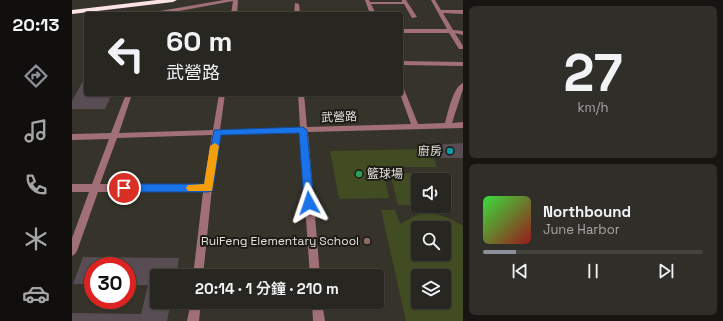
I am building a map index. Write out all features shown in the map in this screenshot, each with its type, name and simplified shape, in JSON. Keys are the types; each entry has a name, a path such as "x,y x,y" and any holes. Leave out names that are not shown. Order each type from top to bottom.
{"highway":[{"path":"72,8 173,0"},
{"path":"72,12 129,3"}],"street":[{"path":"165,12 232,0"},
{"path":"234,12 236,0"},
{"path":"433,0 461,48"},
{"path":"371,12 368,1 405,2 414,17"},
{"path":"297,4 297,12"},
{"path":"440,11 463,12"},
{"path":"403,31 451,31 463,33"},
{"path":"403,63 463,64"},
{"path":"448,125 459,90 463,85"},
{"path":"403,94 415,126"},
{"path":"72,251 129,96"},
{"path":"199,269 208,188 222,96"},
{"path":"301,96 314,269"},
{"name":"武營路","path":"72,137 463,125"},
{"path":"72,188 208,188"},
{"path":"193,321 195,309"},
{"path":"317,309 318,321"}],"green space":[{"name":"籃球場","path":"429,149 437,167 382,167 389,198 339,199 330,151"},
{"path":"390,173 411,173 411,205 398,205"},
{"path":"381,210 395,210 400,224 417,215 431,213 448,218 463,226 463,321 406,321"}],"building":[{"path":"84,79 84,96 111,96 105,109 72,109 72,101"},
{"name":"廚房","path":"463,143 463,158 440,158 434,145"},
{"path":"83,257 84,257 84,284 73,284"},
{"path":"136,258 179,258 177,269 150,269 150,309 170,309 167,321 72,321 72,313 141,314 148,285 136,285"}],"slow traffic":[{"path":"191,188 208,188 215,146"}],"place":[{"name":"廚房","path":"450,151"},
{"name":"籃球場","path":"359,174"},
{"name":"RuiFeng Elementary School","path":"367,241"}],"route":[{"path":"124,188 208,188 217,132 303,130 309,203"}]}
